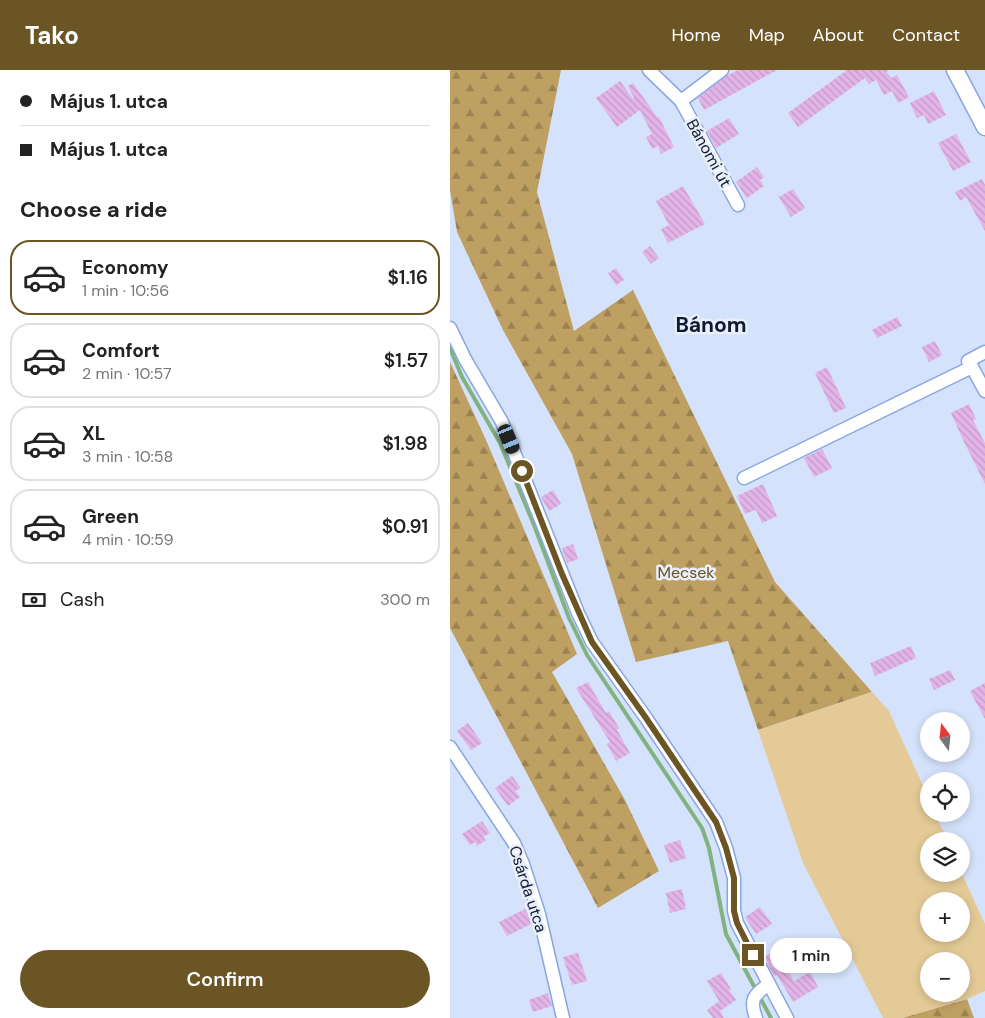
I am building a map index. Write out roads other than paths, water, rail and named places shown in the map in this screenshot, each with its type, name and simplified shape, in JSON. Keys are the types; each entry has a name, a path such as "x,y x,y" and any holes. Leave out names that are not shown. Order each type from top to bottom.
{"main road":[{"path":"955,70 984,122"}],"street":[{"name":"Bánomi út","path":"649,70 680,101 738,205"},
{"name":"Bánomi út","path":"680,101 722,70"},
{"path":"450,328 465,359 502,422 575,605 592,642 716,822 726,848 734,878 734,911 737,923 761,990 787,1018"},
{"path":"985,352 968,361 985,391"},
{"path":"744,478 972,367"},
{"name":"Csárda utca","path":"450,747 497,816 517,850 539,914 563,1018"},
{"path":"756,1018 752,1007 761,990"}],"waterway":[{"path":"450,348 462,377 500,443 534,525 569,618 587,655 702,828 709,848 726,934 771,1018"}],"district":[{"name":"Bánom","path":"711,325"}],"park label":[{"name":"Mecsek","path":"686,572"}]}
